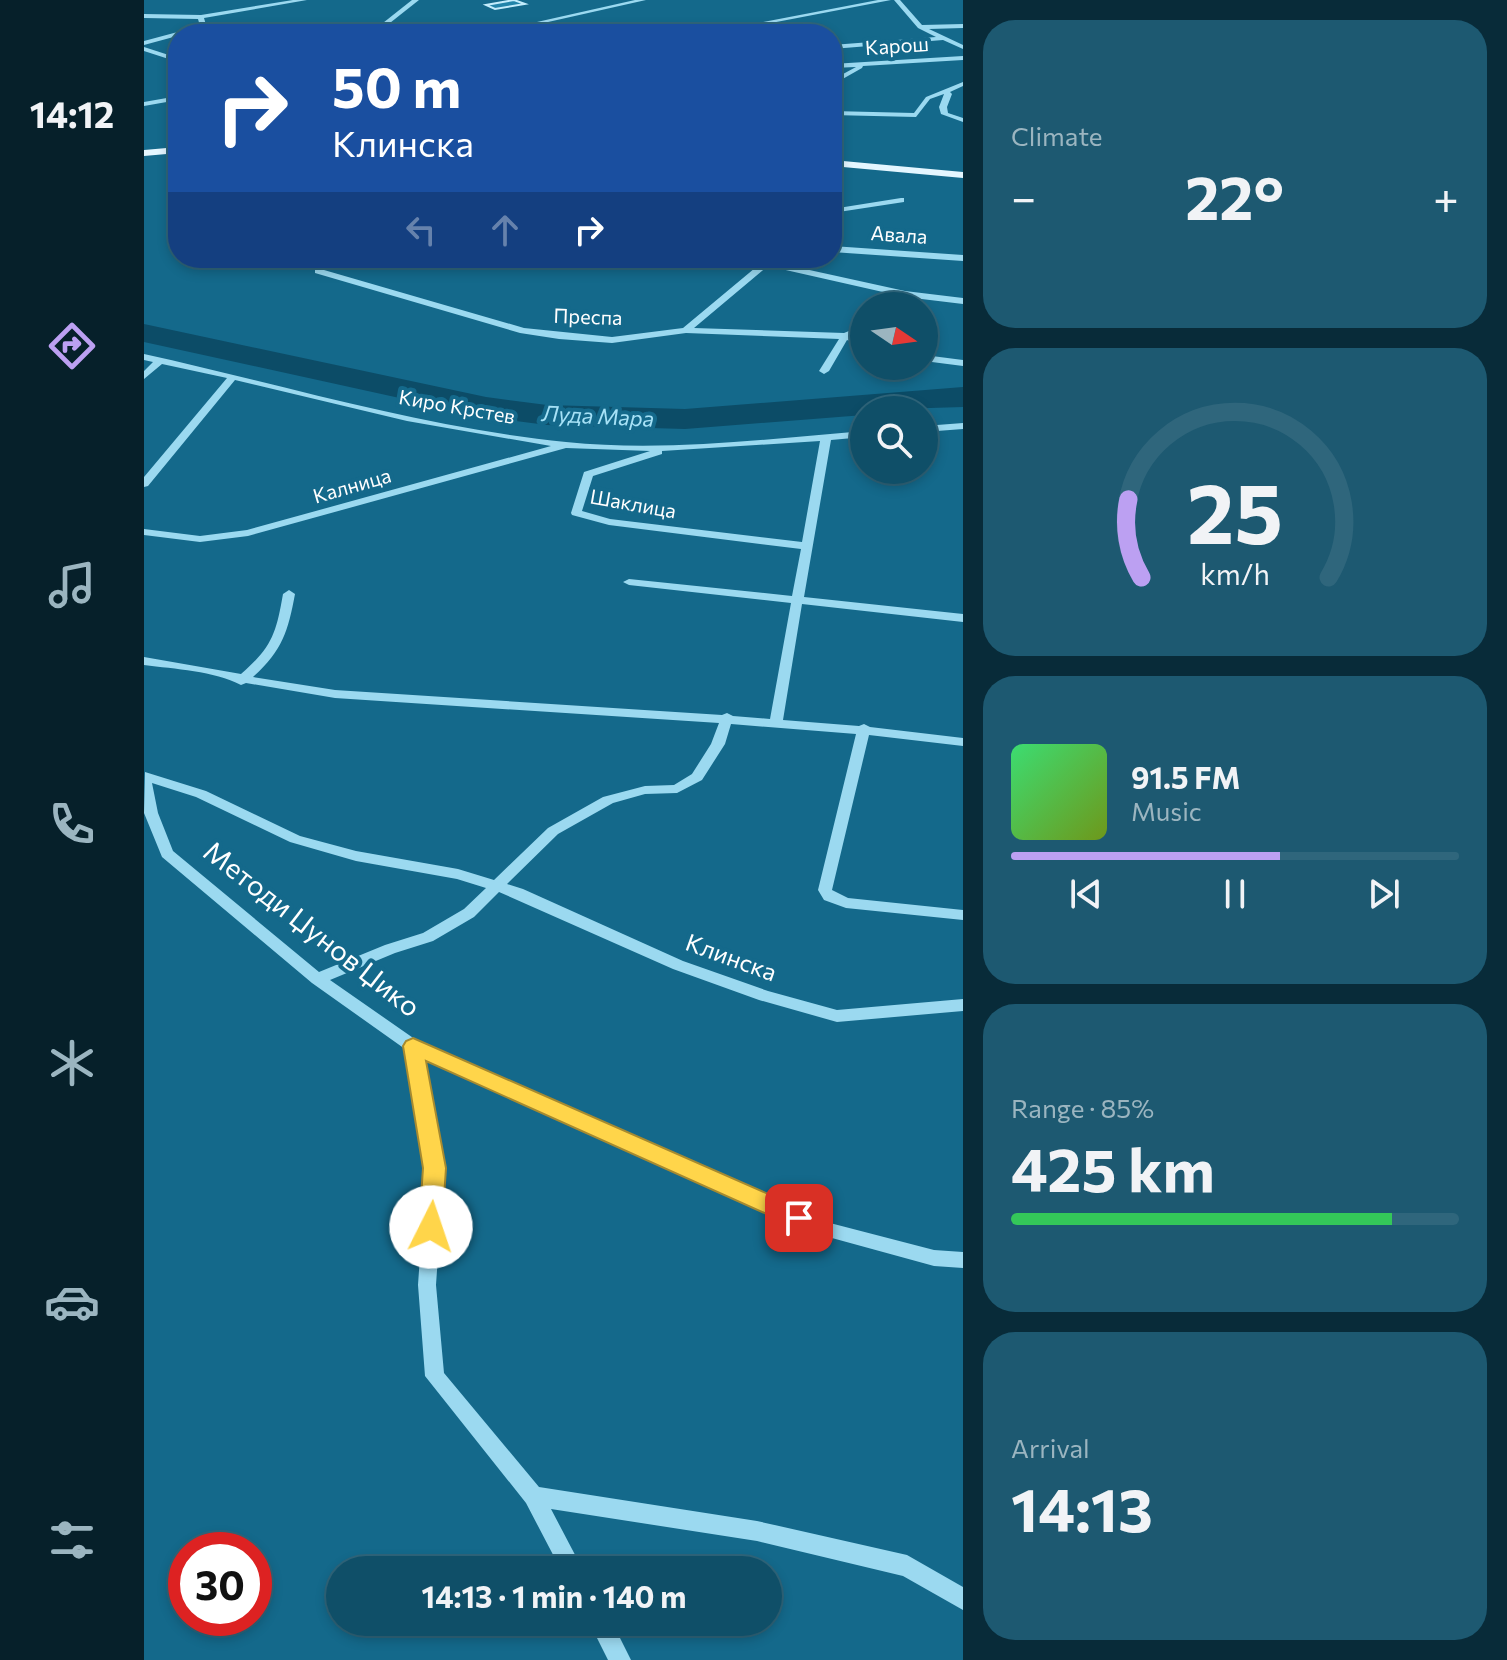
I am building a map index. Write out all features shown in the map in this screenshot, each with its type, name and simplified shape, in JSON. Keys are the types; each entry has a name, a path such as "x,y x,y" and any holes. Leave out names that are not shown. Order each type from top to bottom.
{"main road":[{"path":"144,153 168,151"},
{"path":"842,164 963,175"}],"street":[{"path":"144,16 201,17 304,0"},
{"path":"385,24 416,0"},
{"path":"530,24 643,0"},
{"path":"757,24 888,0"},
{"path":"897,0 920,27 963,47"},
{"path":"201,17 202,24"},
{"path":"920,27 963,26"},
{"path":"144,46 168,38"},
{"path":"842,46 943,38"},
{"path":"842,78 867,64 860,45"},
{"path":"144,46 168,56"},
{"name":"Карош","path":"842,65 963,58"},
{"path":"842,113 916,115 928,98 963,84"},
{"path":"945,91 949,94 943,107 945,114 963,120"},
{"path":"144,104 168,100"},
{"path":"842,209 901,200"},
{"name":"Авала","path":"842,250 963,258"},
{"name":"Преспа","path":"322,268 318,271 535,333 612,340 686,330 850,338"},
{"path":"686,330 760,268"},
{"path":"801,268 897,292"},
{"path":"938,298 963,301"},
{"path":"824,371 845,336 850,334"},
{"name":"Киро Крстев","path":"144,357 428,422 566,444 667,449 850,435"},
{"path":"144,376 160,360"},
{"path":"938,360 963,363"},
{"path":"144,484 233,377"},
{"path":"938,428 963,426"},
{"path":"776,721 826,437"},
{"name":"Калница","path":"144,532 200,539 248,533 566,444"},
{"name":"Шаклица","path":"667,449 588,474 576,513 609,522 807,546"},
{"path":"629,582 963,618"},
{"path":"241,681 273,652 282,630 289,594"},
{"path":"144,661 241,681 333,694 727,717 864,728 963,742"},
{"path":"317,979 428,937 469,913 553,831 608,800 645,790 677,789 697,777 718,744 727,717"},
{"path":"864,728 825,890 829,896 846,903 963,915"},
{"name":"Клинска","path":"144,776 201,794 295,839 356,856 458,874 496,886 678,965 765,996 837,1016 963,1005"},
{"name":"Методи Џунов Џико","path":"144,776 151,813 167,854 317,979 413,1046 435,1168 427,1285 435,1376 533,1496 565,1556"},
{"path":"413,1046 827,1230 934,1258 963,1260"},
{"path":"533,1496 757,1531 907,1566 963,1599"},
{"path":"607,1636 620,1660"}],"building":[{"path":"514,0 525,4 495,9 486,5"}],"waterway":[{"name":"Луда Мара","path":"144,333 486,407 547,415 685,419 963,397"}],"route":[{"path":"431,1227 435,1168 413,1046 799,1218"}]}
